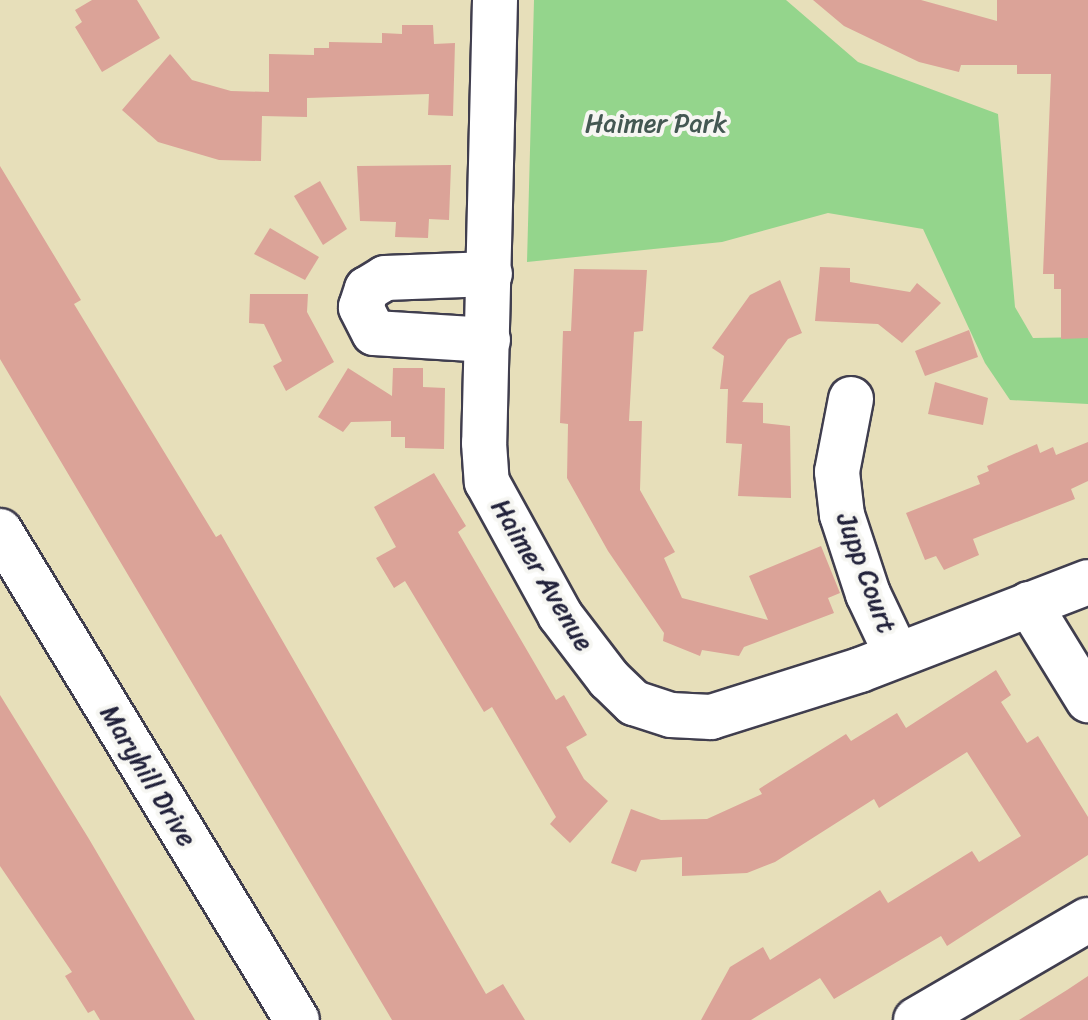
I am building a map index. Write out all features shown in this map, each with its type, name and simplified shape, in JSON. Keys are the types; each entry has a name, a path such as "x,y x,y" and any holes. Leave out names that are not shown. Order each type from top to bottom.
{"street":[{"name":"Haimer Avenue","path":"495,0 487,482 583,650 634,703 671,715 711,717 761,705 1088,582"},
{"path":"488,340 374,333 361,307 367,289 385,278 490,274"},
{"name":"Jupp Court","path":"851,399 837,472 842,515 868,594 896,653"},
{"name":"Maryhill Drive","path":"0,531 297,1020"},
{"path":"1029,604 1088,700"},
{"path":"916,1020 1088,920"}],"green space":[{"name":"Haimer Park","path":"534,0 786,0 858,62 998,114 1015,307 1033,338 1088,337 1088,404 1010,400 985,363 923,229 828,213 722,242 527,262"}],"building":[{"path":"92,0 137,0 160,38 102,72 75,27 82,22 75,10"},
{"path":"813,0 921,0 997,21 997,0 1088,0 1088,338 1061,339 1061,289 1054,289 1054,274 1043,274 1051,74 1017,74 1017,65 961,65 959,72 919,62 844,26"},
{"path":"402,25 433,25 434,44 455,43 453,116 428,115 429,94 307,98 307,117 262,116 261,161 219,160 158,142 122,110 170,54 192,80 231,91 269,92 269,54 314,55 314,48 329,48 329,42 382,43 382,33 402,34"},
{"path":"451,165 449,220 429,219 428,238 395,237 396,222 360,221 357,166"},
{"path":"0,166 81,300 74,304 216,537 221,534 486,994 503,984 525,1020 392,1020 0,359"},
{"path":"320,181 347,229 323,245 294,196"},
{"path":"270,228 319,257 305,280 254,254"},
{"path":"820,267 850,268 850,282 910,292 917,283 941,303 902,343 878,324 815,321"},
{"path":"574,269 647,270 643,331 634,332 629,421 642,421 640,490 675,552 664,558 682,598 768,620 749,576 821,546 840,593 828,598 834,613 744,647 739,656 702,650 700,656 663,641 664,633 608,551 567,478 568,424 560,423 563,331 571,331"},
{"path":"780,280 802,333 788,339 742,402 763,403 763,423 790,426 791,498 738,496 742,444 726,443 728,389 720,389 724,356 712,348 750,295"},
{"path":"250,294 308,294 307,312 334,362 286,391 273,366 282,361 264,324 249,323"},
{"path":"969,330 978,357 925,376 915,351"},
{"path":"348,368 392,396 393,368 423,368 423,387 445,388 444,449 405,448 405,437 391,437 391,421 351,422 343,432 318,417"},
{"path":"935,382 988,398 983,425 928,414"},
{"path":"1088,442 1088,481 1071,489 1075,499 973,539 979,555 944,570 936,556 925,560 906,513 980,484 977,476 989,471 987,466 1037,444 1040,453 1053,447 1056,455"},
{"path":"434,473 466,526 458,532 556,700 564,695 587,735 566,747 584,779 608,801 570,843 550,824 556,817 492,707 484,712 405,581 394,588 376,558 396,547 374,507"},
{"path":"996,670 1011,695 1001,702 1027,743 1038,736 1088,817 1088,855 947,946 941,936 834,999 820,978 751,1020 701,1020 730,967 763,947 770,960 880,890 888,903 972,851 979,862 1021,836 967,752 879,808 874,799 775,862 747,873 682,876 682,857 641,860 636,872 611,863 631,809 661,820 707,819 762,794 759,789 846,734 851,741 897,713 906,728"},
{"path":"0,695 195,1020 100,1020 94,1010 88,1013 65,976 72,972 0,866"},
{"path":"1088,976 1088,1020 1019,1020 1067,990"}]}
